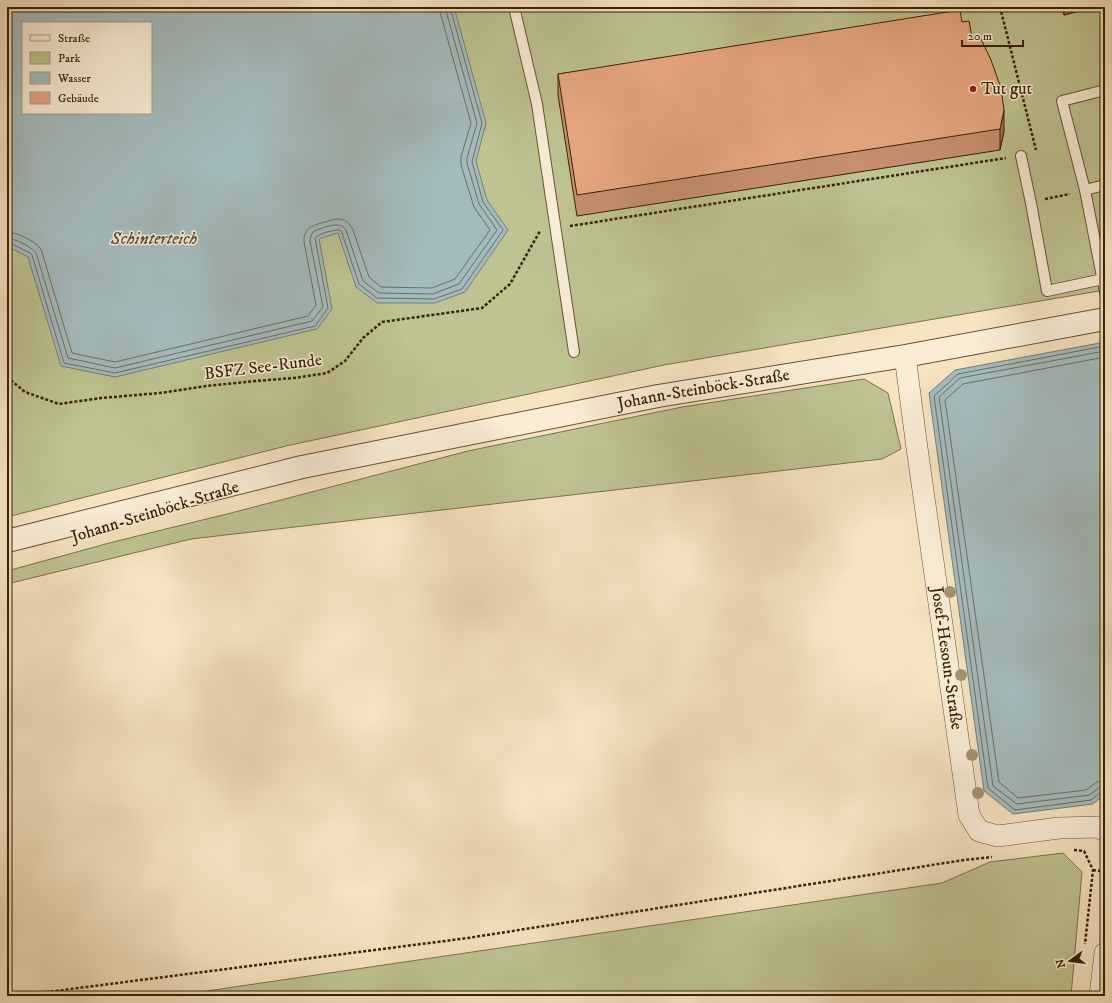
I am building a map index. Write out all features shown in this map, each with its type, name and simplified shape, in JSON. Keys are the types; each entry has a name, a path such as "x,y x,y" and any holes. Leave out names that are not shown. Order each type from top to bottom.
{"street":[{"name":"Johann-Steinböck-Straße","path":"7,541 302,467 658,396 905,356 1105,319"},
{"name":"Josef-Hesoun-Straße","path":"905,356 969,815 979,831 998,836 1059,828 1103,825"},
{"name":"Johann-Steinböck-Straße","path":"7,556 302,467"},
{"path":"1100,996 1105,953"}],"lane":[{"path":"514,7 537,104 574,352"},
{"path":"1105,90 1062,101 1084,190 1105,292"},
{"path":"1020,156 1031,203 1047,291 1103,279"},
{"path":"1084,190 1105,185"}],"path":[{"path":"556,229 1020,156 1037,152 1001,7 987,11"},
{"path":"1054,197 1061,196"},
{"name":"BSFZ See-Runde","path":"7,377 24,392 59,404 327,373 345,361 363,338 382,322 482,308 510,284 553,209"},
{"path":"1072,850 1084,851 1093,870 1085,949"},
{"path":"16,996 468,938 964,860 996,857"},
{"path":"1093,870 1105,872"}],"green space":[{"path":"7,7 1105,7 1105,290 664,365 286,446 7,517"},
{"path":"864,379 888,393 901,449 882,459 191,539 7,584 7,571 113,542 235,512 468,451 682,407"},
{"path":"1063,853 1082,872 1071,996 173,996 942,883 990,862"}],"water":[{"name":"Schinterteich","path":"7,7 454,7 486,123 476,161 487,200 508,230 465,292 435,303 377,303 356,287 338,233 319,239 332,309 317,329 115,377 61,366 28,257 7,246"},
{"path":"1105,342 1105,794 1093,804 1013,814 984,791 929,393 955,370"}],"building":[{"path":"960,10 962,22 969,21 972,37 980,37 991,60 1001,88 1004,110 1000,129 577,195 558,74"}],"place":[{"name":"Tut gut","path":"973,89"}]}
